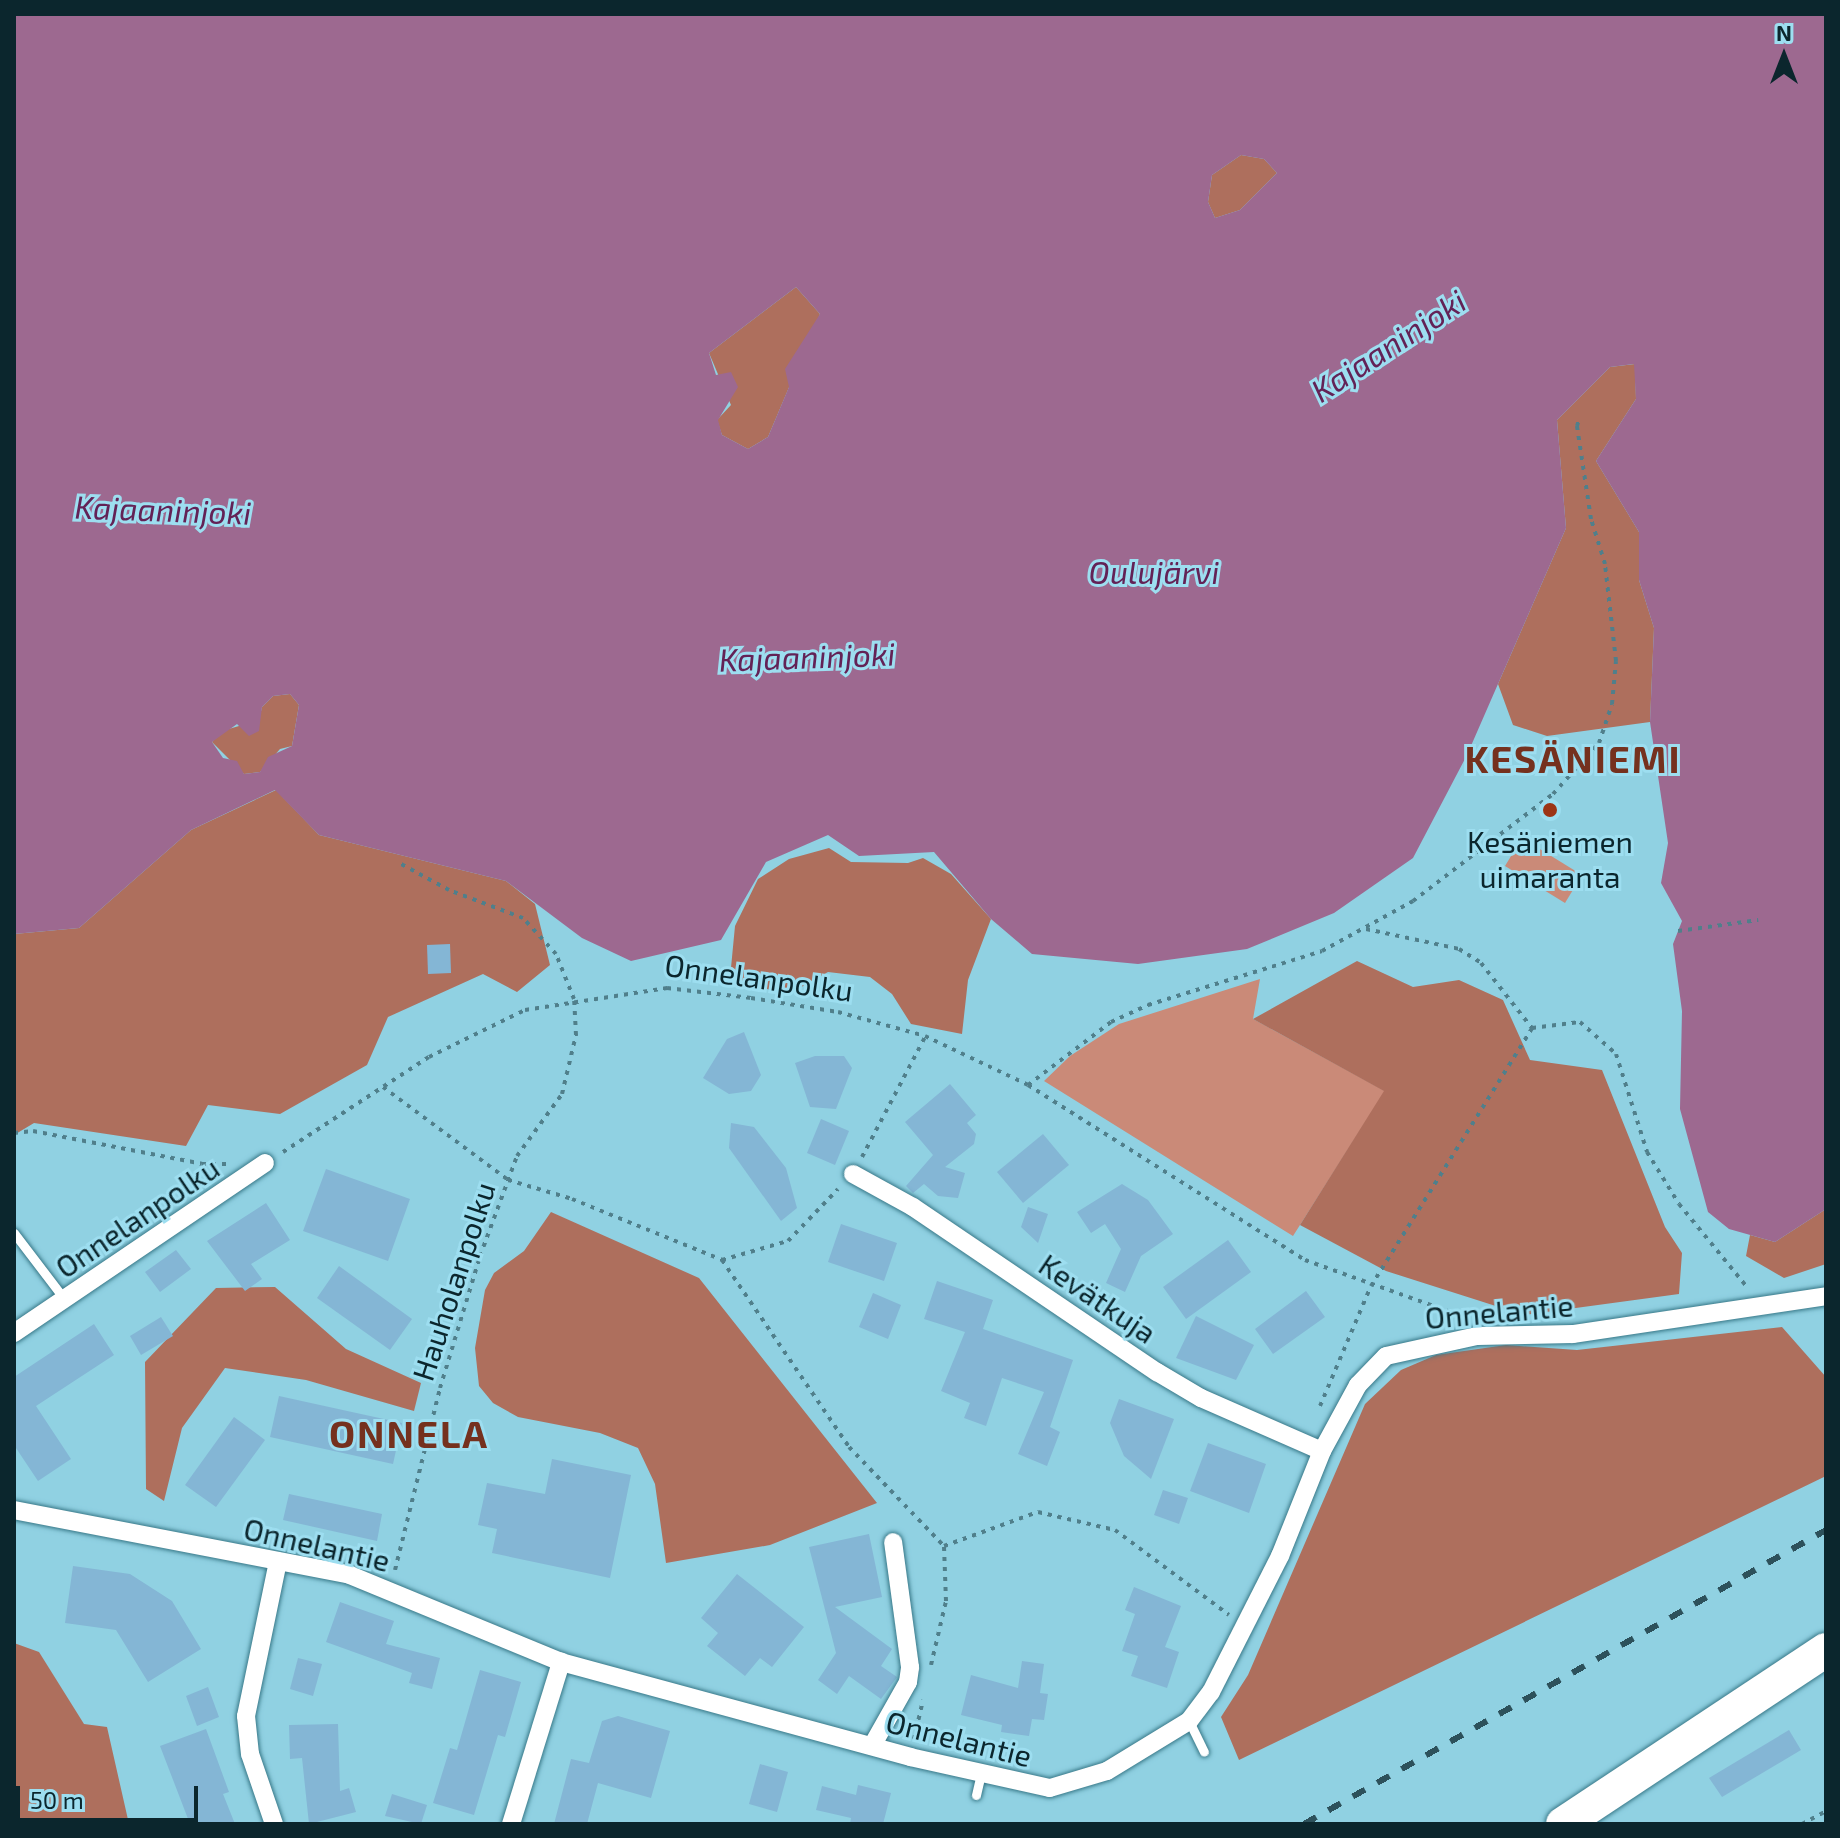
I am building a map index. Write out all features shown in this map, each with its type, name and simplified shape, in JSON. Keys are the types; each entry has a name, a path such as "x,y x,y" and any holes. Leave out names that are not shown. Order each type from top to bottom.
{"highway":[{"path":"1563,1824 1826,1650"}],"street":[{"name":"Onnelanpolku","path":"14,1333 265,1163"},
{"name":"Kevätkuja","path":"853,1174 913,1207 1190,1391 1322,1451"},
{"name":"Onnelantie","path":"14,1510 278,1561 390,1588 561,1662 910,1757 1050,1788 1082,1781 1145,1751 1189,1721 1211,1692 1280,1556 1322,1451 1358,1385 1386,1356 1415,1346 1477,1336 1573,1334 1826,1296"},
{"path":"872,1746 908,1682 910,1667 893,1542"},
{"path":"274,1824 250,1754 246,1716 278,1561"},
{"path":"511,1824 561,1662"}],"lane":[{"path":"14,1233 65,1300"},
{"path":"1189,1721 1204,1752"},
{"path":"976,1795 981,1774"}],"path":[{"path":"1028,1085 1111,1022 1148,1005 1322,951 1413,901 1553,794 1599,743 1612,704 1616,661 1605,564 1591,519 1577,426 1580,417"},
{"path":"401,864 449,890 523,918 556,954 574,999"},
{"path":"1678,931 1758,920"},
{"path":"1364,929 1459,949 1481,963 1532,1028"},
{"name":"Onnelanpolku","path":"265,1163 479,1030 525,1010 574,999 667,988 838,1012 925,1036 1028,1085 1305,1260 1371,1286 1473,1319"},
{"name":"Hauholanpolku","path":"390,1588 440,1388 508,1180 517,1156 562,1094 576,1035 574,999"},
{"path":"1532,1028 1580,1022 1616,1054 1641,1139 1671,1191 1739,1280 1769,1305"},
{"path":"1371,1286 1532,1028"},
{"path":"383,1087 508,1180 572,1199 722,1260 849,1447 892,1498 944,1546 946,1601 930,1673"},
{"path":"14,1133 33,1131 202,1164 265,1163"},
{"path":"944,1546 1038,1512 1115,1530 1194,1593 1245,1625"},
{"path":"910,1757 926,1687"},
{"path":"1802,1824 1826,1811"}],"shaded area":[{"path":"1241,155 1264,159 1277,173 1240,210 1215,218 1208,202 1212,175"},
{"path":"796,287 820,314 768,437 748,449 722,435 717,420 731,405 709,353"},
{"path":"1635,364 1636,399 1596,461 1639,532 1639,580 1654,628 1650,722 1547,736 1513,725 1498,684 1566,528 1557,420 1610,367"},
{"path":"290,694 299,705 292,746 280,749 260,772 244,774 212,742 222,731 259,720 262,707 273,696"},
{"path":"276,790 319,835 506,881 535,904 550,965 517,992 483,974 388,1017 367,1065 280,1114 208,1105 186,1146 34,1123 14,1135 14,934 79,928 191,830"},
{"path":"1522,838 1582,875 1565,903 1505,866"},
{"path":"829,848 851,862 908,863 923,858 951,874 991,919 968,980 962,1034 911,1024 892,994 870,977 828,972 787,995 730,978 735,926 758,879 789,859"},
{"path":"1357,961 1413,987 1459,980 1503,1000 1530,1060 1602,1070 1665,1227 1682,1253 1679,1294 1524,1315 1386,1271 1300,1225 1384,1091 1253,1019"},
{"path":"1260,979 1253,1019 1385,1091 1293,1236 1044,1081 1070,1056 1119,1024"},
{"path":"1826,1209 1826,1264 1784,1278 1746,1256 1750,1235 1775,1242"},
{"path":"551,1212 699,1278 877,1503 770,1545 666,1563 655,1484 638,1448 600,1433 518,1417 493,1403 479,1386 475,1348 485,1290 494,1273 524,1251"},
{"path":"275,1287 346,1349 421,1383 414,1411 306,1380 225,1368 182,1428 164,1501 146,1489 145,1362 216,1288"},
{"path":"1782,1327 1826,1377 1826,1476 1239,1760 1221,1717 1248,1675 1365,1404 1401,1370 1436,1355 1506,1345 1577,1350"},
{"path":"14,1643 39,1652 84,1724 107,1727 129,1824 14,1824"}],"water":[{"name":"Oulujärvi","path":"14,14 1826,14 1826,1209 1775,1242 1729,1229 1708,1212 1680,1109 1682,1011 1673,944 1682,921 1661,883 1668,843 1650,722 1654,628 1639,580 1639,532 1596,461 1636,399 1634,364 1610,367 1557,420 1566,528 1467,755 1413,858 1334,913 1247,949 1138,964 1032,954 991,919 934,852 859,856 828,835 766,862 721,940 631,961 582,938 506,881 319,835 275,790 191,830 79,928 14,934","holes":["1241,155 1264,159 1277,173 1240,210 1215,218 1208,202 1212,175","796,287 820,314 785,369 789,387 768,437 748,449 722,435 718,420 738,387 731,372 716,375 709,353","290,694 299,705 292,746 268,757 260,772 244,774 237,761 223,758 212,742 237,724 249,736 259,731 262,707 273,696"]}],"building":[{"path":"450,944 451,973 428,974 427,945"},
{"path":"744,1032 761,1075 751,1091 729,1094 703,1078 727,1039"},
{"path":"815,1056 844,1056 852,1068 836,1109 810,1107 795,1063"},
{"path":"950,1084 976,1115 967,1123 976,1134 974,1144 945,1167 965,1173 958,1198 938,1196 924,1184 913,1193 906,1186 933,1155 905,1122"},
{"path":"821,1119 849,1131 835,1165 807,1153"},
{"path":"731,1123 754,1127 786,1168 797,1208 781,1221 729,1148"},
{"path":"1043,1134 1069,1165 1023,1203 997,1172"},
{"path":"326,1169 410,1199 388,1261 303,1231"},
{"path":"1122,1184 1148,1200 1173,1234 1141,1256 1125,1292 1106,1283 1121,1249 1105,1224 1091,1233 1077,1212"},
{"path":"266,1203 290,1240 251,1264 262,1279 245,1291 207,1241"},
{"path":"1028,1207 1048,1214 1038,1243 1021,1227"},
{"path":"841,1224 897,1243 884,1281 828,1262"},
{"path":"1228,1240 1251,1272 1186,1319 1163,1287"},
{"path":"176,1250 191,1269 160,1292 145,1272"},
{"path":"339,1266 412,1319 390,1350 317,1298"},
{"path":"937,1281 993,1300 983,1329 1073,1360 1050,1427 1060,1432 1047,1466 1018,1454 1044,1392 1002,1378 986,1426 964,1418 970,1403 941,1391 965,1332 924,1319"},
{"path":"1306,1291 1325,1317 1273,1354 1255,1329"},
{"path":"873,1293 901,1305 888,1339 859,1327"},
{"path":"1196,1316 1254,1345 1236,1380 1176,1358"},
{"path":"161,1317 173,1336 141,1355 130,1336"},
{"path":"94,1324 114,1355 36,1406 71,1459 38,1481 14,1445 14,1377"},
{"path":"279,1396 402,1423 393,1464 270,1437"},
{"path":"1119,1399 1174,1419 1151,1479 1124,1456 1110,1423"},
{"path":"234,1417 265,1440 216,1507 185,1485"},
{"path":"1208,1443 1266,1464 1249,1513 1190,1491"},
{"path":"552,1459 631,1475 610,1578 492,1553 497,1529 478,1525 487,1483 545,1494"},
{"path":"1163,1490 1188,1498 1179,1524 1154,1515"},
{"path":"289,1494 382,1514 377,1541 283,1520"},
{"path":"869,1534 882,1597 835,1607 892,1649 881,1666 897,1677 881,1699 849,1676 837,1694 818,1680 836,1653 809,1547"},
{"path":"73,1566 130,1574 172,1601 201,1649 148,1682 116,1630 65,1623"},
{"path":"737,1574 804,1627 772,1667 760,1658 745,1676 707,1646 718,1633 701,1618"},
{"path":"1134,1587 1181,1606 1165,1647 1179,1652 1167,1688 1131,1676 1138,1656 1122,1651 1135,1614 1125,1610"},
{"path":"340,1602 394,1621 386,1644 440,1658 432,1689 409,1683 412,1673 326,1642"},
{"path":"298,1658 322,1664 313,1696 290,1689"},
{"path":"1022,1661 1044,1664 1040,1693 1048,1694 1044,1720 1032,1719 1029,1736 1001,1732 1002,1725 961,1715 971,1675 1018,1688"},
{"path":"480,1670 521,1682 505,1737 498,1735 474,1815 433,1803 450,1748 457,1750"},
{"path":"208,1687 219,1717 197,1726 186,1696"},
{"path":"618,1716 670,1731 651,1798 598,1783 587,1824 554,1824 571,1759 589,1763 602,1721"},
{"path":"338,1724 340,1791 349,1788 356,1812 309,1824 302,1758 290,1759 289,1725"},
{"path":"206,1729 229,1792 223,1794 235,1824 190,1824 160,1746"},
{"path":"1789,1730 1801,1750 1722,1797 1709,1778"},
{"path":"760,1764 788,1772 777,1812 749,1804"},
{"path":"858,1785 891,1793 883,1824 850,1824 851,1818 816,1810 822,1786 856,1795"},
{"path":"392,1794 427,1805 421,1824 385,1816"}],"railway":[{"path":"1304,1824 1826,1530"}],"place":[{"name":"Kesäniemen uimaranta","path":"1550,810"}],"district":[{"name":"KESÄNIEMI","path":"1573,759"},
{"name":"ONNELA","path":"409,1434"}],"water label":[{"name":"Kajaaninjoki","path":"1388,345"},
{"name":"Kajaaninjoki","path":"163,509"},
{"name":"Kajaaninjoki","path":"807,656"}]}
